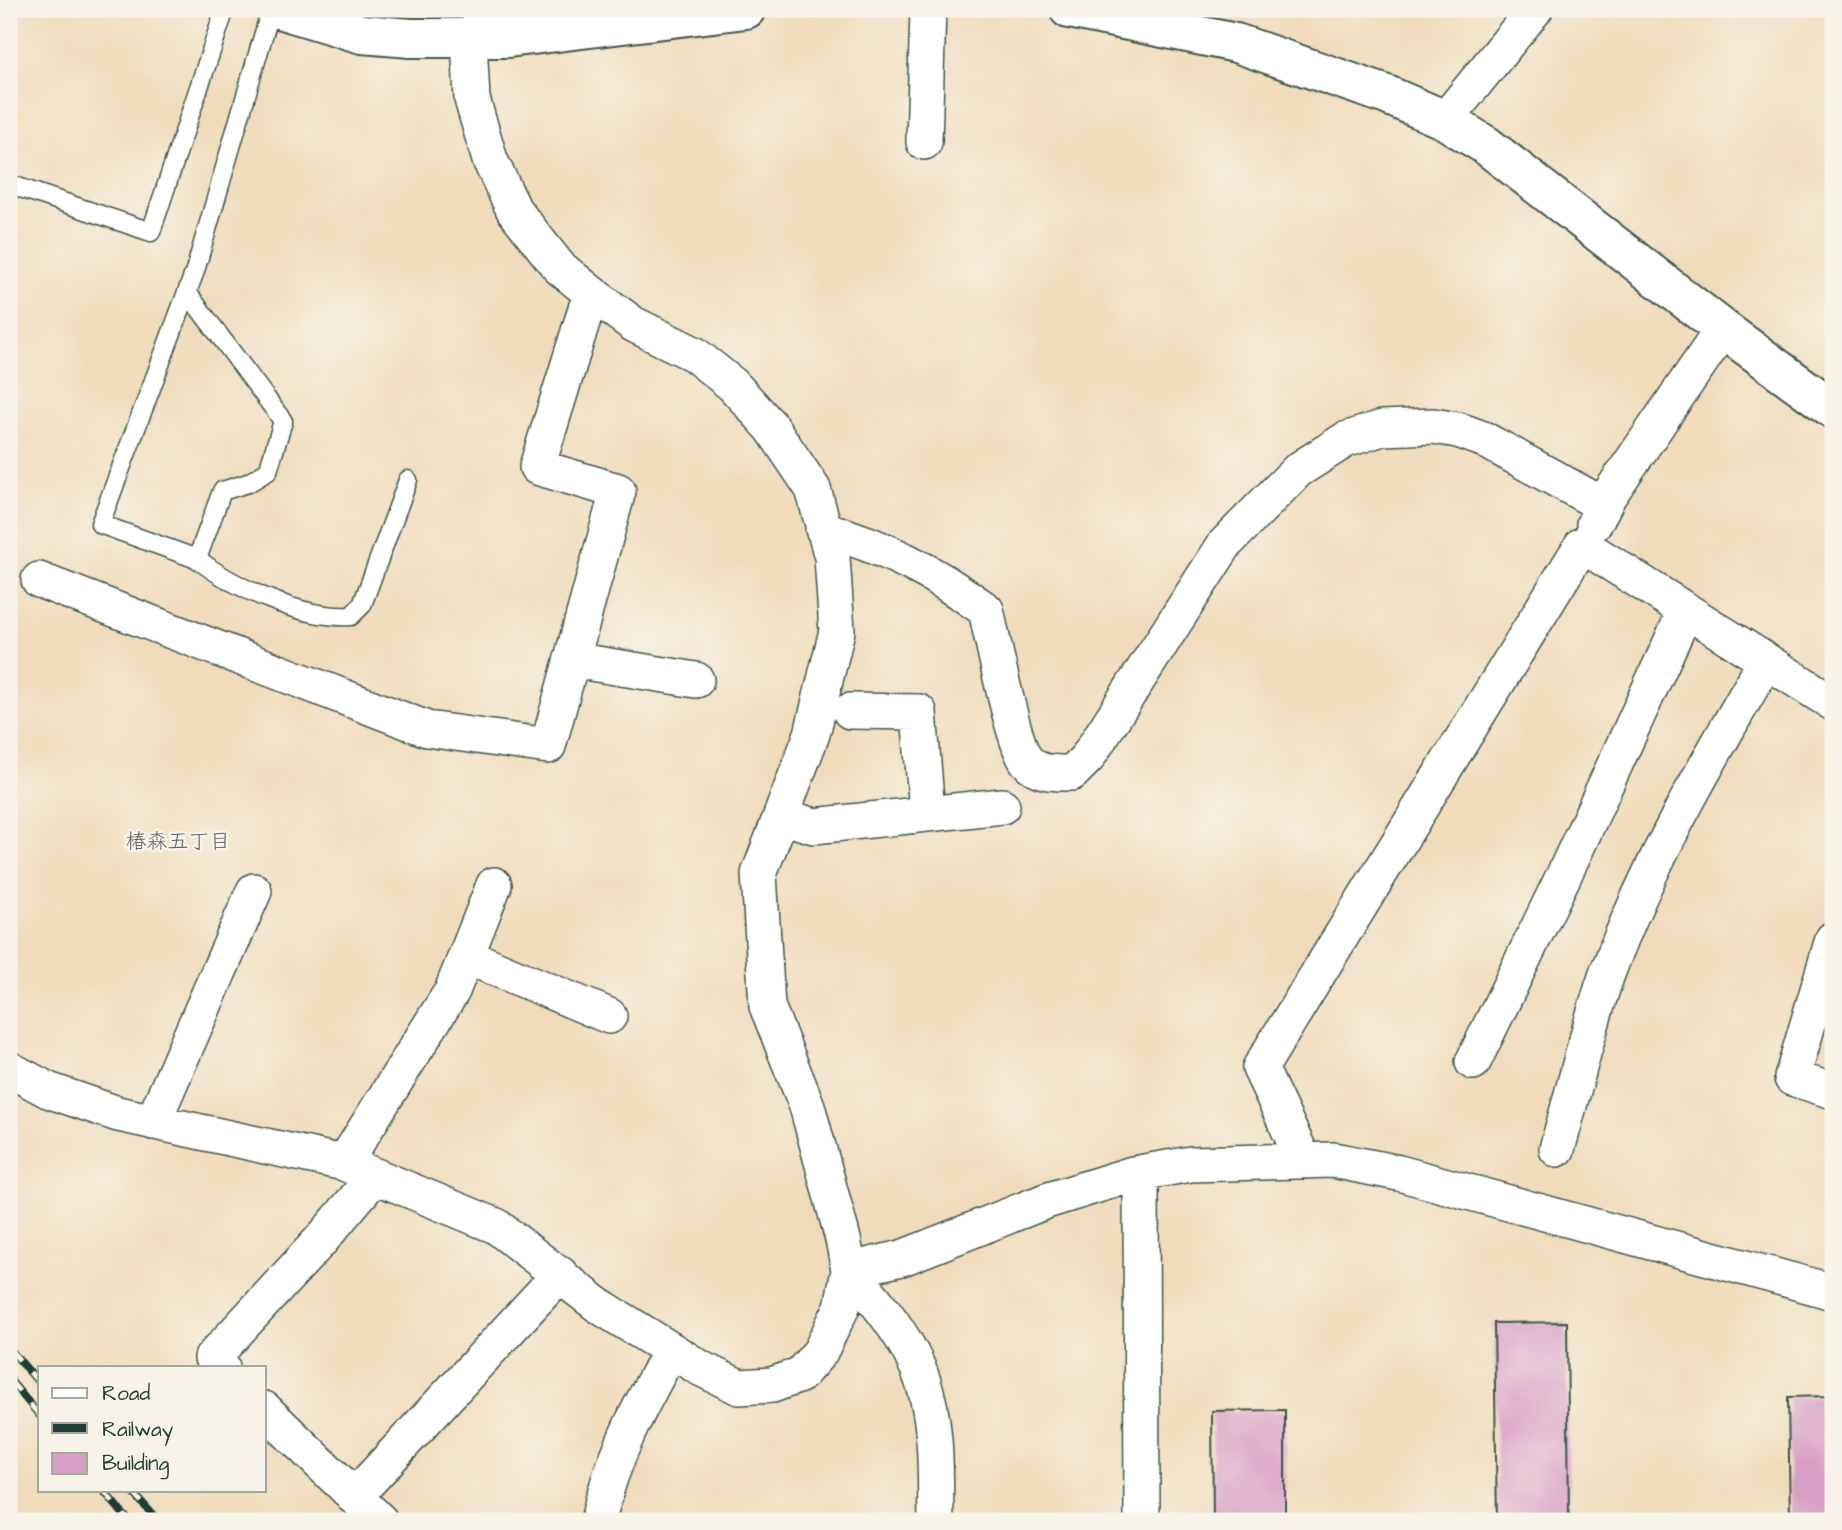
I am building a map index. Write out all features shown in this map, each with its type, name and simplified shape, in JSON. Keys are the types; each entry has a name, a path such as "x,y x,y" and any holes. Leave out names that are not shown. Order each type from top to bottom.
{"street":[{"path":"279,9 362,34 470,39 508,38 737,9"},
{"path":"9,1069 48,1090 153,1122 360,1170 496,1226 598,1305 671,1350 739,1387 772,1385 800,1375 820,1352 842,1307 849,1270 807,1106 767,1006 759,874 812,734 837,631 832,556 813,489 772,428 733,385 694,354 633,324 559,267 514,210 490,160 472,99 470,39 492,9"},
{"path":"924,142 928,9"},
{"path":"1069,9 1173,17 1236,43 1387,95 1445,120 1488,146 1723,329 1833,409"},
{"path":"1445,120 1526,12"},
{"path":"39,580 427,729 548,746 618,491 537,467 591,292"},
{"path":"1304,1161 1261,1068 1604,505 1723,329"},
{"path":"823,529 870,543 938,576 986,610 1017,738 1026,761 1046,773 1072,773 1087,758 1224,544 1298,470 1346,440 1382,428 1433,426 1458,430 1483,439 1604,505"},
{"path":"1582,545 1833,703"},
{"path":"1473,1062 1563,877 1686,610"},
{"path":"572,660 696,680"},
{"path":"1557,1149 1607,976 1648,876 1692,790 1766,661"},
{"path":"850,712 919,712 927,813"},
{"path":"781,816 814,826 1002,806"},
{"path":"221,1366 212,1358 322,1239 452,991 494,885"},
{"path":"153,1122 254,891"},
{"path":"1833,939 1792,1078 1833,1091"},
{"path":"466,956 609,1016"},
{"path":"849,1270 902,1258 1046,1201 1141,1173 1191,1164 1333,1160 1399,1173 1833,1292"},
{"path":"1141,1173 1142,1521"},
{"path":"849,1270 885,1310 923,1381 935,1441 936,1521"},
{"path":"354,1497 560,1274"},
{"path":"598,1521 612,1468 632,1421 671,1350"},
{"path":"266,1411 380,1521"}],"lane":[{"path":"9,184 150,233 225,9"},
{"path":"271,9 187,292 100,524 197,559 223,578 295,607 328,617 351,616 362,605 408,481"},
{"path":"187,292 283,421 268,471 248,483 222,491 197,559"}],"building":[{"path":"1567,1322 1569,1521 1497,1521 1494,1323"},
{"path":"1833,1396 1833,1521 1790,1521 1788,1397"},
{"path":"1285,1410 1285,1521 1213,1521 1212,1411"}],"railway":[{"path":"9,1348 38,1382"},
{"path":"9,1379 38,1414"},
{"path":"105,1492 129,1521"},
{"path":"133,1492 158,1521"}],"district":[{"name":"椿森五丁目","path":"178,841"}]}
